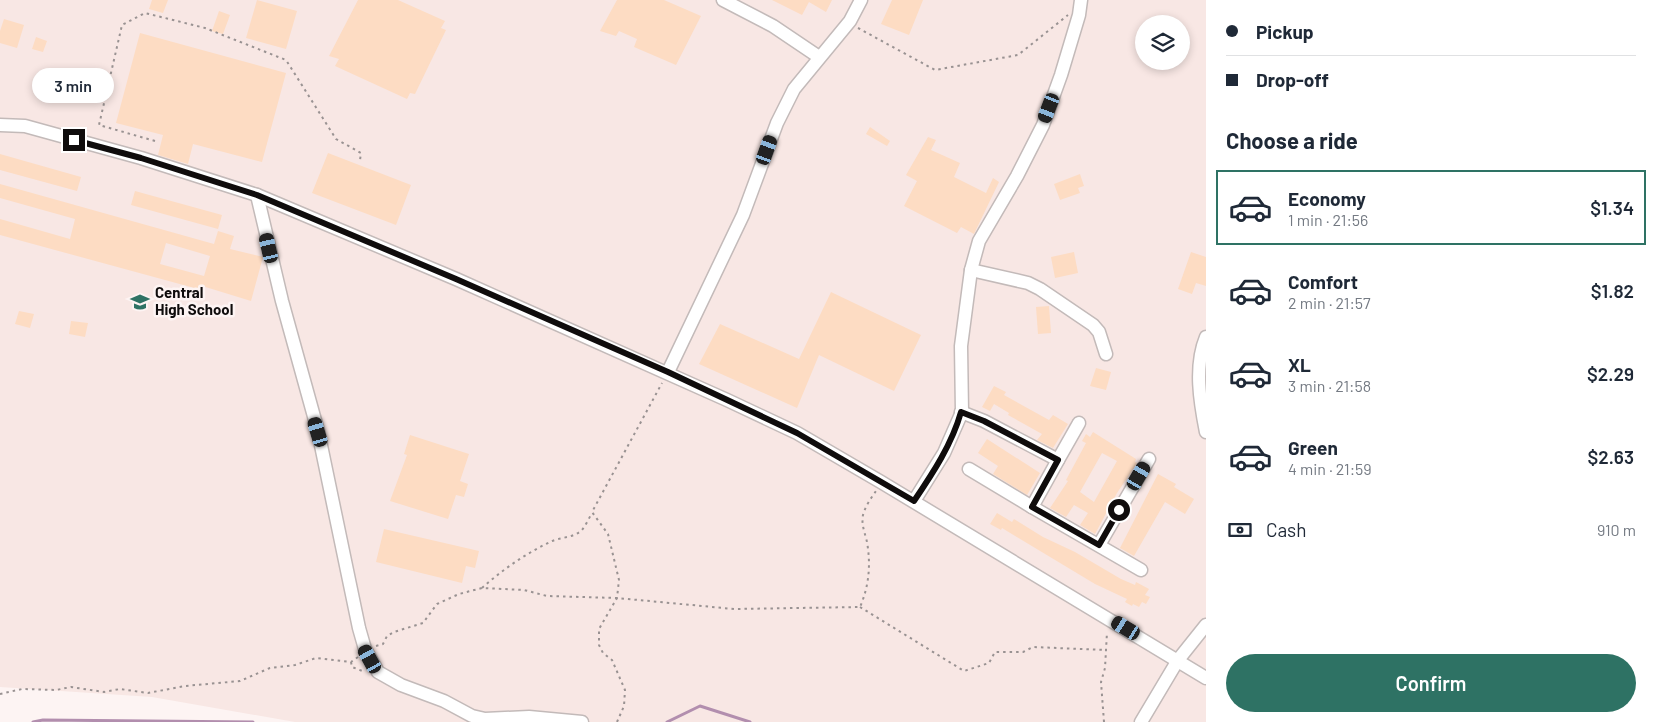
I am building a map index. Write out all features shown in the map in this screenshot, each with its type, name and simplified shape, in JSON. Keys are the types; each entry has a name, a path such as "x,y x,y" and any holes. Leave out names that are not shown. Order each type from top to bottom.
{"street":[{"path":"723,0 773,26 819,57"},
{"path":"668,372 743,215 777,123 794,90 848,23 861,0"},
{"path":"914,501 944,453 957,428 961,412 961,346 971,270 979,241 1017,176 1043,125 1061,75 1079,15 1076,2"},
{"path":"0,125 24,126 141,158 257,195 456,279 668,372 797,433 1108,617 1206,678"},
{"path":"257,195 282,300 318,432 365,649 378,672 401,685 444,701 472,716 485,719 529,717 582,722"},
{"path":"971,270 1028,283 1040,289 1078,317 1093,325 1100,332 1106,354"},
{"path":"1206,337 1200,366 1200,395 1206,432"},
{"path":"961,412 984,421 1058,460"},
{"path":"1032,507 1079,423"},
{"path":"1099,545 1149,459"},
{"path":"969,469 1141,570"},
{"path":"1141,722 1178,660 1206,625"}],"path":[{"path":"848,23 935,70 1018,55 1076,2"},
{"path":"154,141 99,125 122,25 145,13 205,28 286,60 336,139 361,153 360,160"},
{"path":"482,588 500,572 538,548 562,536 575,535 583,529 668,372"},
{"path":"860,607 867,592 869,574 869,555 862,523 864,513 881,482"},
{"path":"592,512 608,534 619,580 617,598 599,629 599,645 603,653 612,660 625,690 624,706 617,722"},
{"path":"0,694 22,689 56,690 71,688 104,692 120,689 148,693 185,686 240,682 270,668 294,665 316,658 351,662 365,649 383,644 387,636 394,632 422,622 437,604 459,594 482,588 524,590 547,596 617,598 734,609 860,607 964,671 989,663 995,652 1023,652 1033,647 1106,650"},
{"path":"1104,722 1101,682 1105,668 1108,617"},
{"path":"351,662 352,668 357,671 378,672"}],"shaded area":[{"path":"0,0 1206,0 1206,722 295,722 152,697 0,687"}],"building":[{"path":"152,0 168,0 163,13 149,9"},
{"path":"257,0 297,11 286,49 246,38"},
{"path":"358,0 398,0 445,21 441,28 446,30 415,94 410,93 407,99 335,66 339,59 329,56"},
{"path":"617,0 664,0 701,16 676,65 634,47 637,39 619,31 616,36 600,31"},
{"path":"772,0 832,0 826,12 809,2 802,15"},
{"path":"892,0 923,0 909,35 881,24"},
{"path":"219,11 230,15 223,34 212,31"},
{"path":"4,19 24,25 17,48 0,43 0,31"},
{"path":"140,33 286,73 262,162 193,144 188,164 158,155 163,135 116,123"},
{"path":"36,37 47,41 43,52 32,49"},
{"path":"870,127 890,141 887,146 866,134"},
{"path":"928,137 936,140 931,150 960,163 954,177 986,193 993,178 999,182 974,234 961,227 957,233 904,206 917,181 906,175"},
{"path":"328,153 411,185 396,225 312,193"},
{"path":"0,154 81,177 77,191 0,170"},
{"path":"1080,174 1084,186 1078,188 1080,193 1060,200 1054,184"},
{"path":"0,184 214,244 218,231 234,236 230,249 263,257 251,301 199,285 198,289 0,235 0,219 70,239 75,219 0,198","holes":["166,243 210,256 204,276 160,264"]},
{"path":"135,191 222,215 218,229 131,205"},
{"path":"1074,252 1078,273 1055,278 1051,257"},
{"path":"1191,252 1206,257 1206,286 1196,283 1192,294 1178,289"},
{"path":"831,292 921,335 894,391 819,355 797,408 699,364 720,324 799,359"},
{"path":"1049,306 1051,333 1038,334 1036,307"},
{"path":"19,311 34,314 30,328 15,324"},
{"path":"71,321 88,323 85,337 69,334"},
{"path":"1096,368 1111,372 1106,390 1090,386"},
{"path":"994,386 1006,392 1004,395 1049,420 1053,415 1068,424 1053,448 1037,440 1042,434 1008,415 1009,413 994,404 990,411 982,407"},
{"path":"1093,432 1136,459 1135,462 1137,463 1117,493 1095,534 1080,525 1088,513 1074,505 1066,517 1050,508 1068,481 1066,480 1086,443 1082,441 1086,434 1090,437","holes":["1102,453 1117,461 1094,502 1080,492"]},
{"path":"410,435 469,454 460,481 468,484 464,497 456,495 448,519 390,501 407,455 404,454"},
{"path":"987,439 1040,473 1027,495 993,474 998,466 978,453"},
{"path":"1158,474 1176,484 1174,487 1194,499 1185,514 1165,502 1134,556 1120,548"},
{"path":"997,513 1012,522 1014,519 1043,537 1075,552 1121,579 1135,585 1136,582 1149,589 1145,595 1150,597 1146,604 1142,602 1139,607 1133,604 1132,606 1125,602 1127,599 1095,584 1002,528 1001,530 990,524"},
{"path":"384,529 479,551 475,568 466,566 462,583 376,562"}],"waterway":[{"path":"667,722 700,706 750,722"},
{"path":"33,722 43,720 253,722"}],"place":[{"name":"Central High School","path":"140,302"}],"route":[{"path":"74,140 141,158 257,195 456,279 668,372 797,433 914,501 944,453 957,428 961,412 984,421 1058,460 1032,507 1099,545 1119,510"}]}
